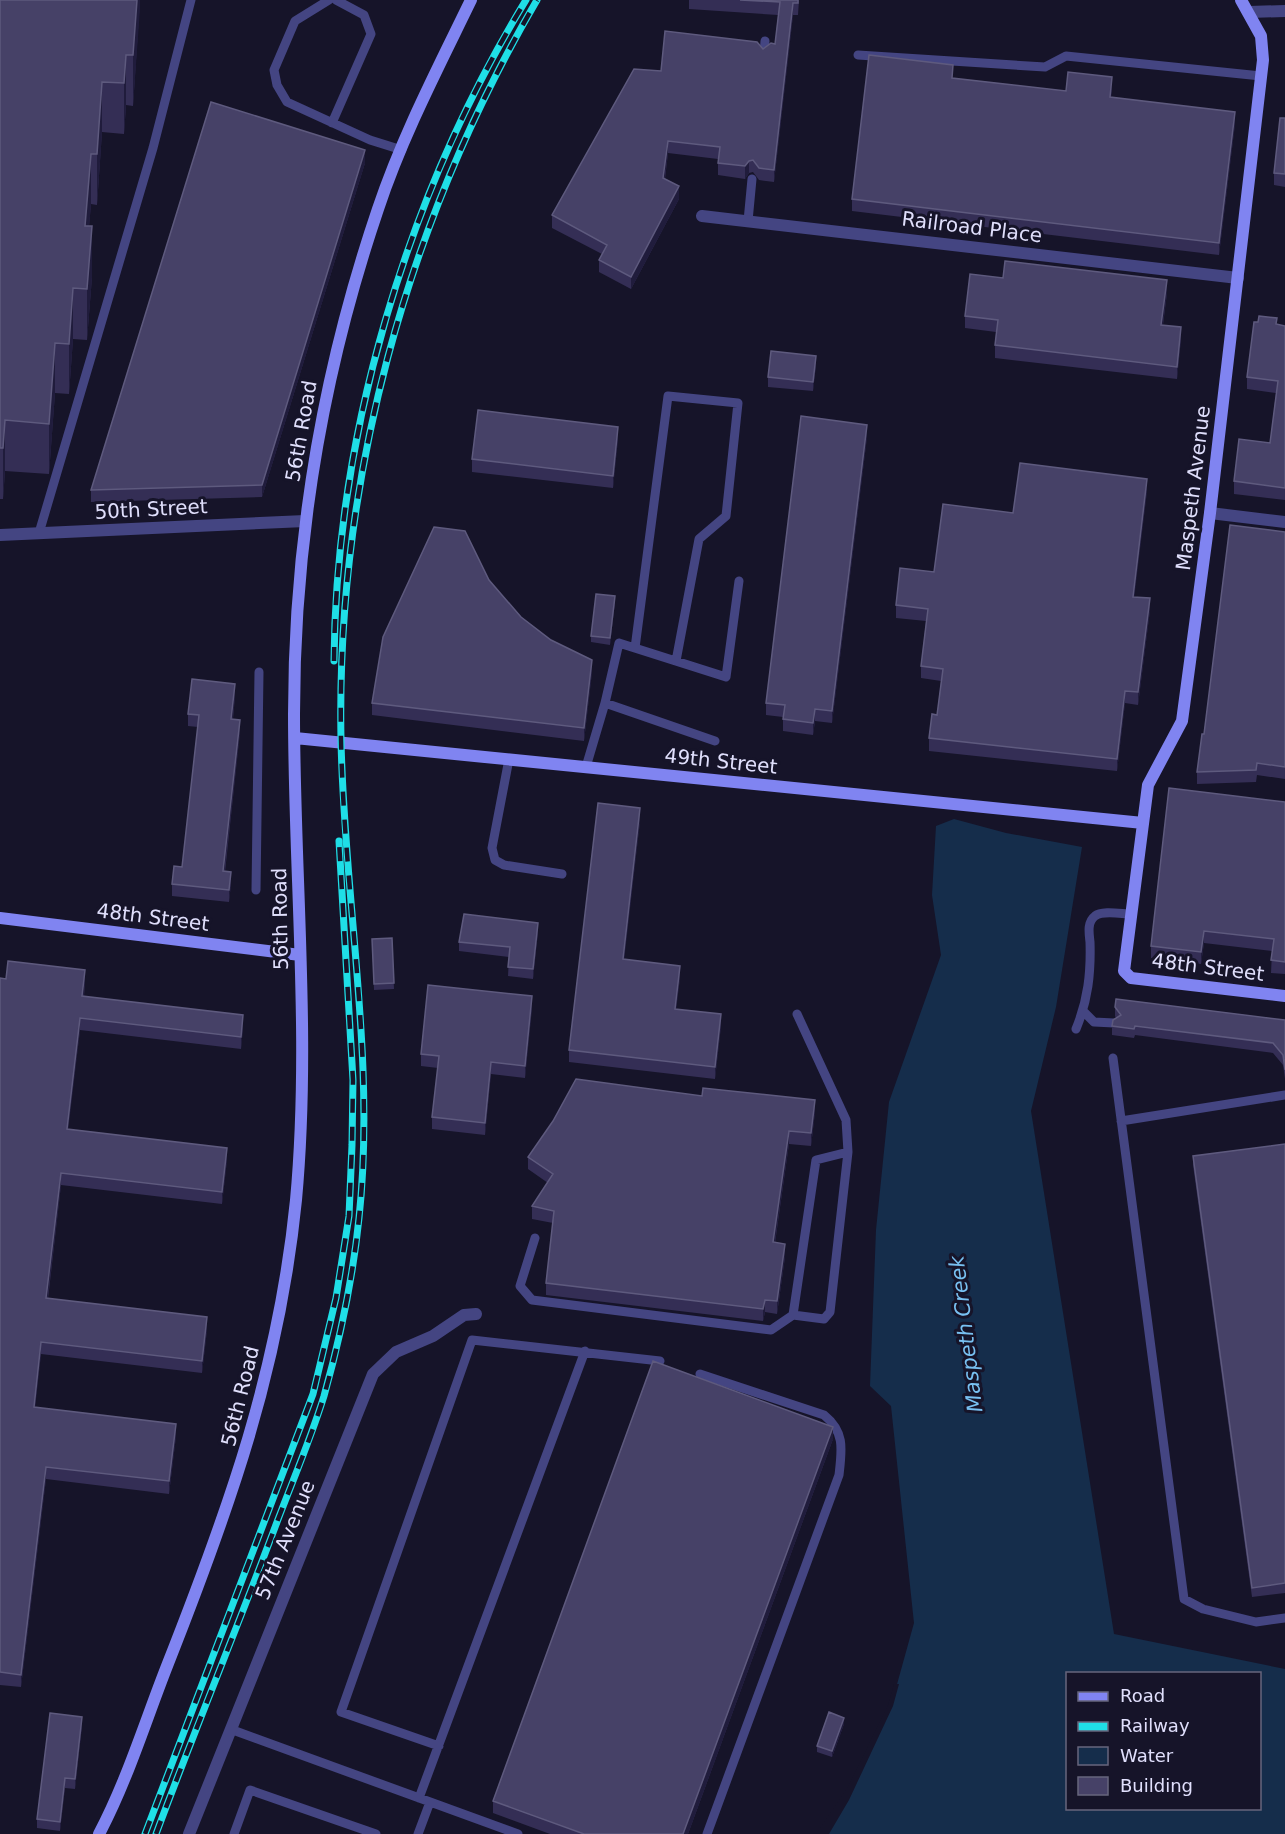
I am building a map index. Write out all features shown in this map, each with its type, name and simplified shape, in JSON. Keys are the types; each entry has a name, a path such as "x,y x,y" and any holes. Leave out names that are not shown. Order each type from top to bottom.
{"main road":[{"name":"56th Road","path":"99,1834 219,1536 249,1444 269,1366 291,1240 299,1155 300,955 294,738 296,645 305,521 336,350 379,206 424,96 471,0"},
{"name":"Maspeth Avenue","path":"1127,976 1124,971 1148,784 1182,722 1238,278 1261,76 1261,36 1241,0"},
{"name":"49th Street","path":"294,738 1143,823"},
{"name":"48th Street","path":"0,918 300,955"},
{"name":"48th Street","path":"1127,976 1285,996"}],"street":[{"path":"1249,12 1285,11"},
{"name":"Railroad Place","path":"702,216 1238,278"},
{"path":"1210,513 1285,522"},
{"name":"50th Street","path":"0,535 305,521"},
{"name":"57th Avenue","path":"189,1834 373,1374 396,1352 433,1336 464,1315 476,1314"}],"lane":[{"path":"39,533 153,148 191,0"},
{"path":"329,0 295,21 274,70 277,85 287,102 370,140 402,150"},
{"path":"332,123 371,34 364,15 336,0"},
{"path":"764,55 765,41"},
{"path":"858,55 1045,67 1066,56 1261,76"},
{"path":"748,221 752,179"},
{"path":"635,648 668,396 738,403 726,516 699,538 676,661"},
{"path":"586,767 605,703 619,643 726,677 739,581"},
{"path":"256,890 259,672"},
{"path":"605,703 714,741"},
{"path":"509,759 492,848 495,860 504,865 562,874"},
{"path":"1076,1029 1083,1011 1090,961 1089,926 1092,917 1099,913 1131,914"},
{"path":"1083,1011 1094,1022 1114,1023"},
{"path":"535,1238 520,1286 532,1300 771,1330 793,1315 824,1319 830,1312 848,1152 846,1119 797,1014"},
{"path":"1113,1058 1184,1599 1203,1609 1256,1622 1285,1618"},
{"path":"1121,1121 1285,1095"},
{"path":"793,1315 816,1160 848,1152"},
{"path":"439,1746 341,1712 472,1340 660,1361"},
{"path":"419,1798 585,1351"},
{"path":"700,1374 824,1415 836,1425 842,1446 840,1475 707,1834"},
{"path":"230,1729 518,1834"},
{"path":"234,1834 250,1790 376,1834"},
{"path":"418,1834 430,1802"}],"water":[{"name":"Maspeth Creek","path":"954,819 1006,833 1082,847 1056,1007 1031,1111 1114,1634 1285,1669 1285,1834 819,1834 851,1788 891,1706 914,1623 891,1406 870,1386 876,1230 889,1102 941,955 932,895 936,826"}],"pier":[{"path":"894,1684 899,1684 893,1706 849,1800 829,1834 816,1834 848,1787 888,1705"}],"building":[{"path":"0,0 137,0 133,55 126,55 124,83 102,82 97,154 91,154 85,226 92,226 87,289 73,288 69,344 55,343 49,424 5,420 3,448 0,448"},
{"path":"740,0 798,0 798,3 793,3 774,170 759,168 753,160 745,166 718,163 720,147 668,141 663,178 679,186 631,277 599,260 607,245 552,215 634,69 661,71 665,31 757,42 763,49 771,43 775,44 780,2"},
{"path":"869,55 953,65 952,78 1066,91 1068,72 1112,77 1110,97 1235,112 1219,243 852,199"},
{"path":"211,102 365,150 262,485 91,490"},
{"path":"1280,118 1285,118 1285,174 1274,173"},
{"path":"1005,261 1167,280 1161,325 1181,327 1177,367 995,345 998,320 965,316 970,274 1003,278"},
{"path":"1259,316 1277,318 1276,324 1285,326 1285,488 1234,481 1239,439 1270,443 1278,381 1247,377 1254,322 1258,322"},
{"path":"771,351 816,356 813,382 768,377"},
{"path":"478,410 618,427 613,476 472,459"},
{"path":"801,416 867,425 832,711 815,709 813,723 783,719 785,705 766,703"},
{"path":"1020,463 1147,479 1133,597 1150,598 1138,692 1125,691 1117,759 929,738 932,714 937,715 943,669 921,666 928,609 896,605 900,568 934,572 943,504 1013,513"},
{"path":"1230,525 1285,532 1285,767 1257,763 1256,770 1197,772 1202,734 1204,734"},
{"path":"434,527 465,531 489,580 521,617 551,640 592,660 584,728 372,703 383,637"},
{"path":"596,594 615,596 610,638 591,636"},
{"path":"192,679 235,684 231,719 240,720 223,871 231,872 229,890 172,884 174,866 182,867 199,715 188,714"},
{"path":"1169,788 1285,802 1285,962 1271,960 1274,939 1204,931 1201,952 1151,946"},
{"path":"598,803 640,808 623,959 680,966 675,1009 721,1014 715,1067 569,1050"},
{"path":"464,914 538,923 533,969 508,967 510,947 459,942"},
{"path":"392,938 394,983 374,984 372,939"},
{"path":"8,961 85,970 82,996 243,1015 241,1037 80,1018 67,1129 227,1148 222,1192 61,1173 46,1298 207,1317 202,1361 41,1342 34,1407 176,1424 169,1481 46,1467 21,1675 0,1672 0,978 6,979"},
{"path":"428,985 532,996 525,1066 491,1062 485,1123 432,1117 439,1056 421,1054"},
{"path":"1116,999 1285,1020 1285,1070 1283,1055 1273,1043 1135,1026 1134,1029 1112,1026 1113,1020 1121,1015 1115,1007"},
{"path":"576,1079 702,1096 703,1088 815,1100 811,1133 789,1131 773,1242 785,1244 777,1301 765,1300 763,1309 546,1283 554,1211 532,1206 553,1174 528,1157 553,1121"},
{"path":"1285,1144 1285,1583 1252,1588 1193,1156"},
{"path":"653,1361 833,1427 683,1834 584,1834 493,1801"},
{"path":"829,1712 844,1718 832,1751 817,1746"},
{"path":"50,1713 82,1717 75,1779 65,1778 60,1822 37,1819"}],"railway":[{"path":"334,661 338,575 348,489 364,403 386,318 413,234 446,153 484,75 526,0"},
{"path":"156,1834 313,1428 330,1374 345,1308 359,1218 364,1099 362,1039 347,859 341,740 343,643 351,546 366,451 388,356 416,264 450,174 491,85 537,0"},
{"path":"145,1834 313,1394 336,1298 349,1216 353,1080 339,841"}]}
